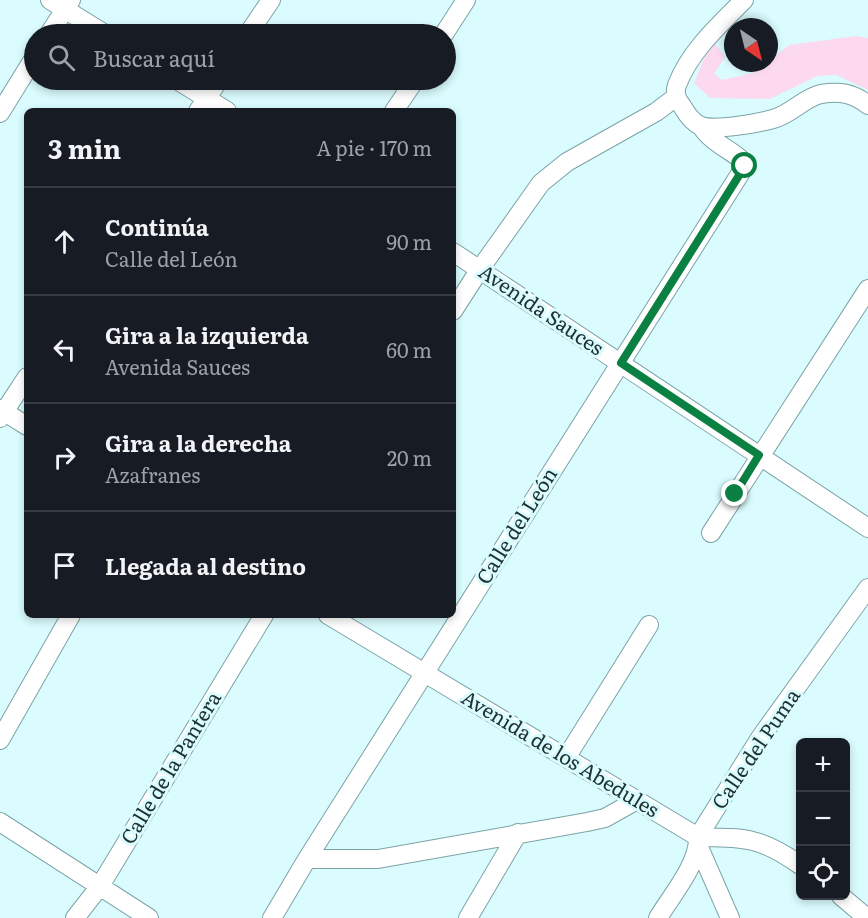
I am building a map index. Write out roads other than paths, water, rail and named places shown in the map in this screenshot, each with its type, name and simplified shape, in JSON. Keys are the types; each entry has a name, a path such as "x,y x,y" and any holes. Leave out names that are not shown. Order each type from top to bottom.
{"street":[{"path":"255,24 271,0"},
{"path":"450,24 466,0"},
{"path":"744,0 704,41 677,85 676,97 692,119 701,126 723,126 773,119 790,113 806,100 821,94 843,92 857,96 868,105"},
{"path":"53,24 62,3 91,24"},
{"path":"0,113 24,74"},
{"path":"187,90 203,105 213,90"},
{"path":"396,108 408,90"},
{"path":"456,306 527,201 550,175 676,97"},
{"name":"Calle del León","path":"272,918 306,859 745,166 739,155 713,141 701,126"},
{"name":"Avenida Sauces","path":"456,254 868,528"},
{"path":"711,533 759,455 868,289"},
{"path":"24,381 1,413 24,424"},
{"name":"Calle del Puma","path":"658,918 698,841 760,738 868,588"},
{"path":"0,740 69,618"},
{"name":"Calle de la Pantera","path":"75,918 100,886 262,618"},
{"name":"Avenida de los Abedules","path":"333,618 637,800 698,841 760,841 796,862"},
{"path":"566,758 649,625"},
{"path":"306,859 378,859 605,818 637,800"},
{"path":"0,822 149,918"},
{"path":"468,918 518,833"},
{"path":"698,841 730,918"},
{"path":"846,900 867,918"}]}
